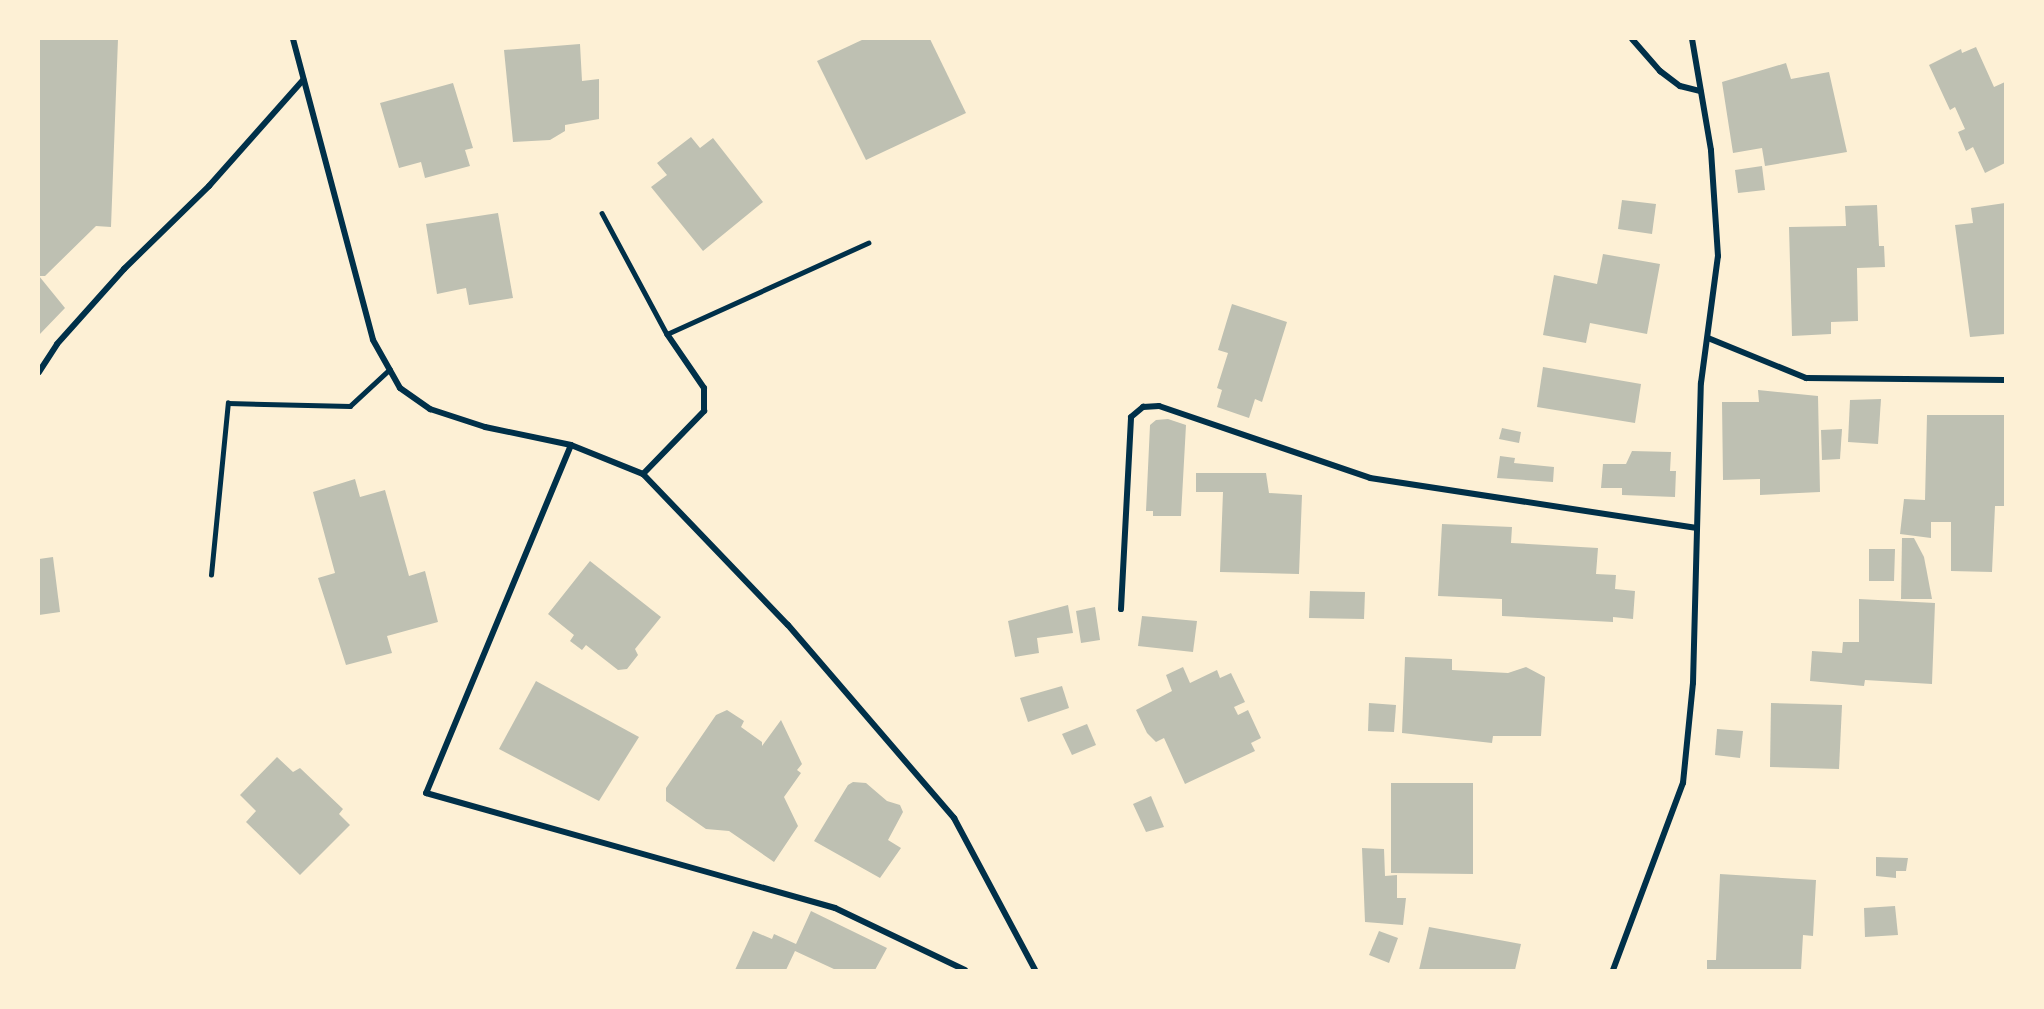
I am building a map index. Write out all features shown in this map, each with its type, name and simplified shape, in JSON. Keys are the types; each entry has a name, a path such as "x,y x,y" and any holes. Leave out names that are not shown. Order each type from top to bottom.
{"street":[{"path":"293,39 303,80 330,166 373,340 400,388 430,409 486,427 571,445 643,474 788,625 954,818 1035,970"},
{"path":"1632,39 1660,71 1680,86 1700,91"},
{"path":"1613,970 1683,783 1693,683 1695,528 1701,383 1718,256 1718,207 1692,39"},
{"path":"39,372 57,344 124,269 209,186 303,80"},
{"path":"643,474 704,411 704,388 667,334"},
{"path":"1708,338 1806,378 2005,380"},
{"path":"1121,609 1131,417 1143,407 1159,405 1370,478 1695,528"},
{"path":"571,445 426,793 835,908 965,970"}],"lane":[{"path":"602,213 667,334 868,243"},
{"path":"211,575 228,403 350,405 390,369"}],"building":[{"path":"39,39 118,39 111,227 96,226 45,276 39,276"},
{"path":"864,39 930,39 966,113 866,160 817,61"},
{"path":"580,44 582,81 599,79 599,119 565,125 565,131 550,140 513,142 504,50"},
{"path":"1976,47 1994,87 2005,82 2005,163 1985,173 1973,147 1966,151 1958,132 1965,129 1955,107 1950,110 1929,65 1961,49 1962,53"},
{"path":"1786,63 1791,79 1829,72 1847,152 1765,166 1762,148 1733,153 1722,82"},
{"path":"453,83 473,148 465,150 470,166 425,178 421,162 399,168 380,103"},
{"path":"691,137 700,148 713,138 763,202 703,251 651,187 667,175 657,163"},
{"path":"1762,166 1765,190 1738,193 1735,170"},
{"path":"1622,200 1656,204 1652,234 1618,229"},
{"path":"2005,203 2005,334 1970,337 1955,225 1973,223 1971,208"},
{"path":"1877,205 1879,246 1884,246 1885,267 1857,268 1858,321 1831,322 1831,334 1792,336 1789,227 1846,226 1845,206"},
{"path":"498,213 513,298 469,305 466,288 437,294 426,224"},
{"path":"1603,254 1660,264 1647,334 1590,323 1586,343 1543,335 1554,275 1597,284"},
{"path":"39,276 65,308 39,335"},
{"path":"1232,304 1287,322 1262,402 1255,399 1249,418 1217,407 1222,390 1217,388 1228,353 1218,350"},
{"path":"1543,367 1641,384 1635,423 1537,407"},
{"path":"1758,390 1818,396 1820,492 1760,495 1760,479 1723,480 1722,402 1759,402"},
{"path":"1881,399 1878,444 1848,442 1850,400"},
{"path":"1927,415 2005,415 2004,506 1995,506 1992,572 1951,571 1951,522 1931,522 1931,538 1900,534 1904,499 1925,500"},
{"path":"1168,419 1186,425 1181,516 1153,516 1153,511 1146,511 1150,425 1156,420"},
{"path":"1502,428 1521,432 1519,443 1499,439"},
{"path":"1842,429 1840,459 1822,460 1821,430"},
{"path":"1632,451 1671,452 1670,471 1676,471 1675,497 1622,495 1622,488 1601,488 1603,464 1626,464"},
{"path":"1500,456 1515,458 1514,463 1554,467 1553,482 1497,478"},
{"path":"1196,473 1266,473 1269,493 1302,495 1299,574 1220,572 1223,492 1196,492"},
{"path":"355,479 360,497 385,490 409,576 425,571 438,622 387,636 392,653 346,665 318,578 335,573 313,492"},
{"path":"1442,524 1512,527 1511,543 1598,548 1596,574 1616,575 1615,589 1635,591 1633,619 1613,617 1613,622 1502,616 1502,599 1438,596"},
{"path":"1902,538 1914,538 1924,557 1932,599 1901,599"},
{"path":"1869,549 1895,549 1894,581 1869,581"},
{"path":"53,557 60,612 39,615 39,559"},
{"path":"590,561 661,617 635,649 638,655 627,669 618,670 586,645 582,650 570,641 574,635 548,614"},
{"path":"1310,591 1365,592 1364,619 1309,618"},
{"path":"1859,599 1935,603 1932,684 1865,680 1864,686 1810,681 1812,651 1842,653 1843,642 1859,642"},
{"path":"1068,605 1073,633 1037,638 1039,653 1015,657 1008,621"},
{"path":"1095,607 1100,640 1081,643 1076,611"},
{"path":"1142,616 1197,621 1193,652 1138,646"},
{"path":"1405,657 1452,659 1452,670 1508,673 1526,667 1545,677 1541,736 1493,736 1492,743 1402,733"},
{"path":"1183,667 1190,683 1217,670 1220,678 1231,673 1245,702 1234,707 1238,715 1248,710 1261,738 1251,743 1255,751 1185,784 1164,738 1156,742 1147,733 1136,710 1172,691 1166,675"},
{"path":"536,681 639,737 599,801 499,749"},
{"path":"1062,686 1069,708 1028,722 1020,698"},
{"path":"1369,703 1396,705 1394,732 1368,731"},
{"path":"1771,703 1842,705 1839,769 1770,767"},
{"path":"727,710 744,721 741,727 762,742 762,746 781,720 802,764 797,770 801,773 784,797 798,826 774,862 729,831 706,829 666,801 666,788 716,715"},
{"path":"1087,724 1096,745 1072,755 1062,734"},
{"path":"1717,729 1743,731 1740,758 1715,755"},
{"path":"277,757 293,772 300,768 343,809 339,814 350,825 300,875 246,822 256,811 240,795"},
{"path":"853,782 866,783 887,801 900,805 903,812 888,840 901,848 880,878 814,841 848,785"},
{"path":"1391,783 1473,783 1473,874 1391,873"},
{"path":"1151,796 1164,827 1146,832 1133,804"},
{"path":"1362,848 1384,849 1385,876 1397,875 1397,898 1406,898 1403,925 1365,922"},
{"path":"1876,857 1908,858 1906,871 1896,871 1896,878 1876,876"},
{"path":"1720,874 1816,880 1813,936 1803,935 1801,970 1707,970 1707,960 1716,960"},
{"path":"1895,906 1898,935 1865,937 1864,908"},
{"path":"811,911 887,948 875,970 836,970 795,951 786,970 735,970 753,931 772,939 774,934 796,944"},
{"path":"1429,927 1521,944 1515,970 1419,970"},
{"path":"1379,931 1398,938 1389,963 1369,955"}]}
